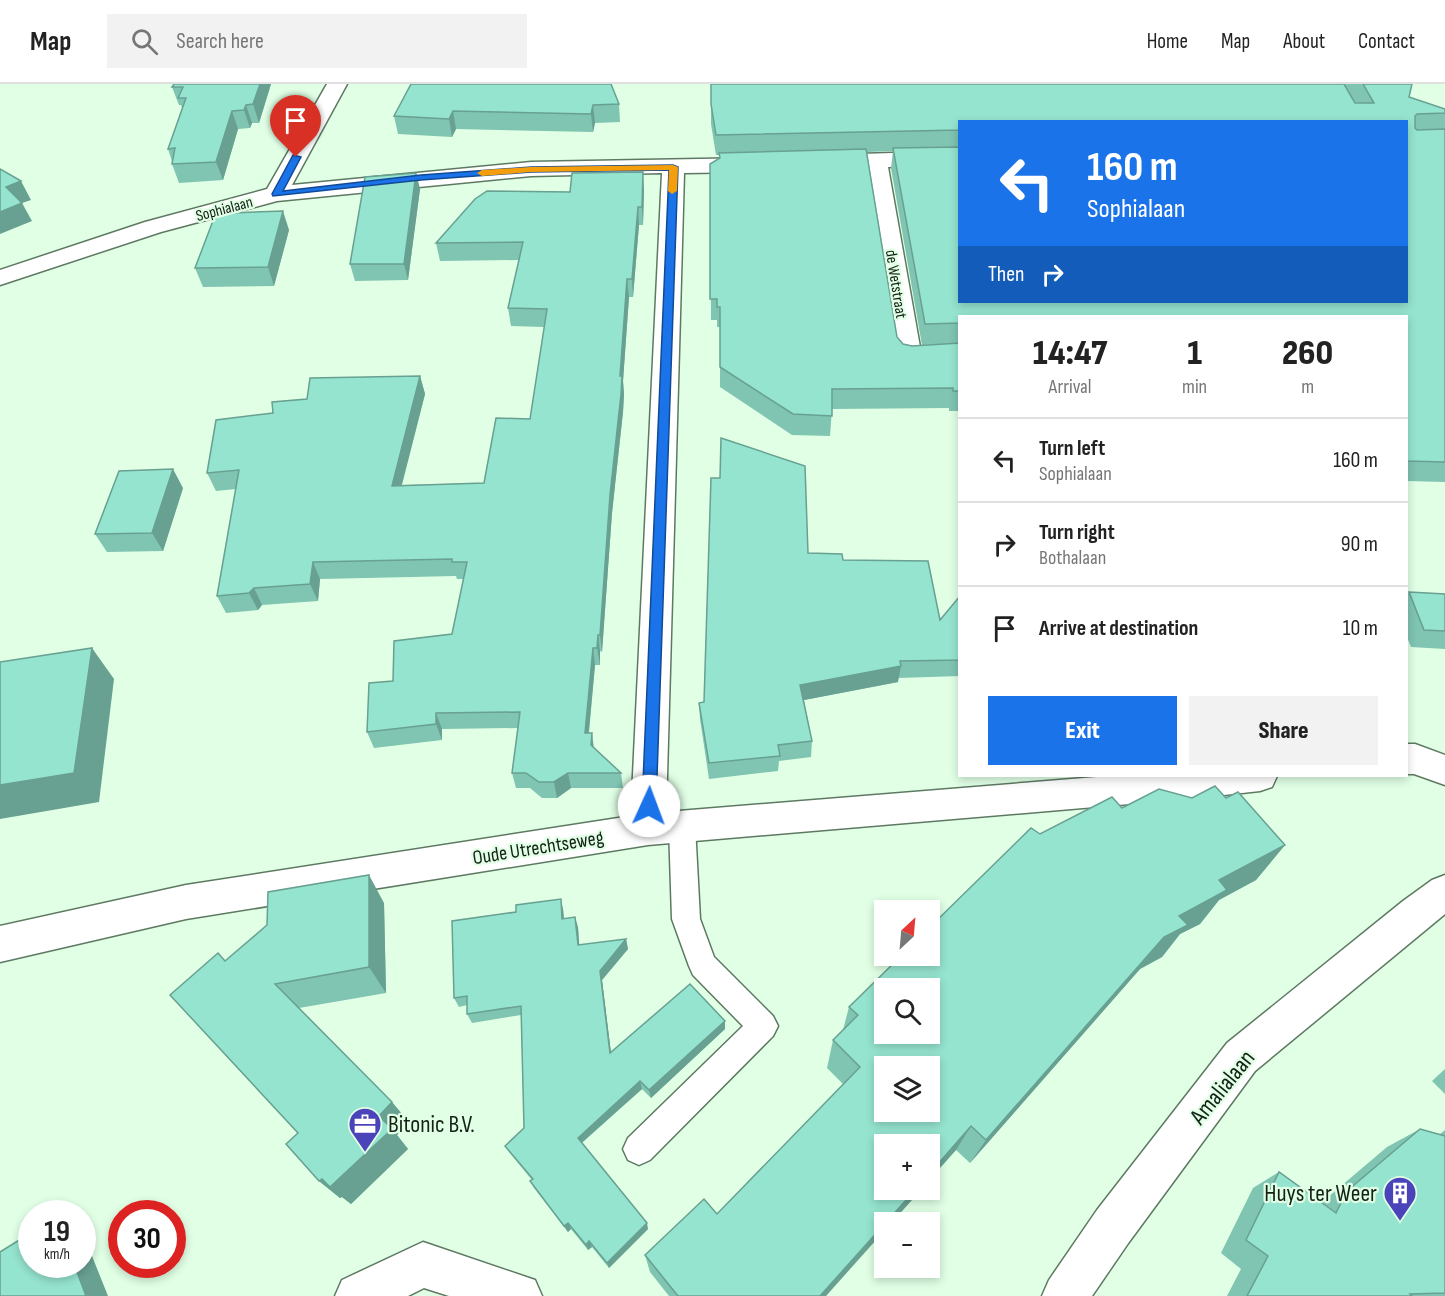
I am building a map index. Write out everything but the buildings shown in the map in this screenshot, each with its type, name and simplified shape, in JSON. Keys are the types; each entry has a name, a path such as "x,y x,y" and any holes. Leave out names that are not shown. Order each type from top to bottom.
{"street":[{"path":"276,194 337,84"},
{"path":"805,163 958,158"},
{"name":"de Wetstraat","path":"876,161 909,356 958,353"},
{"name":"Sophialaan","path":"0,278 153,227 276,194 421,177 531,170 781,164"},
{"path":"665,828 673,167"},
{"path":"1408,759 1415,759 1445,770"},
{"name":"Oude Utrechtseweg","path":"0,944 186,902 665,828 1251,777"},
{"name":"Amalialaan","path":"1065,1296 1113,1227 1241,1057 1416,913 1445,892"},
{"path":"358,1296 423,1265 519,1296"}],"lane":[{"path":"639,1149 764,1026 703,966 686,919 665,828"}],"slow traffic":[{"path":"482,173 673,167 672,191"}],"place":[{"name":"Bitonic B.V.","path":"365,1153"},
{"name":"Huys ter Weer","path":"1400,1222"}],"route":[{"path":"296,157 276,194 421,177 531,170 673,167 649,806"}]}
